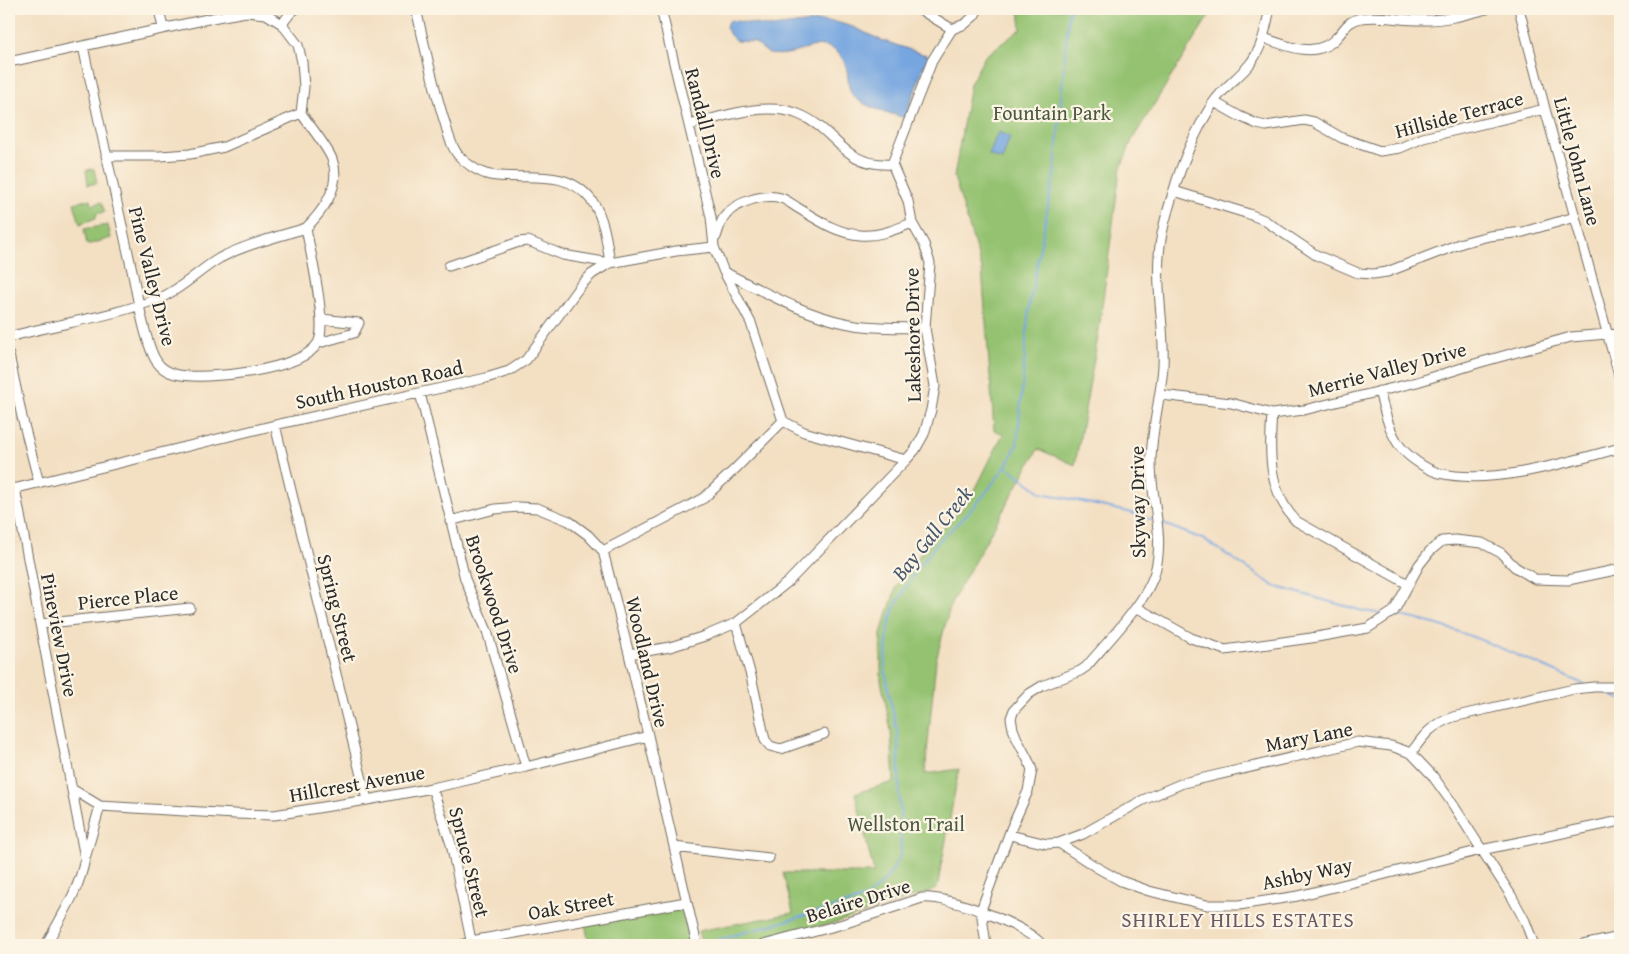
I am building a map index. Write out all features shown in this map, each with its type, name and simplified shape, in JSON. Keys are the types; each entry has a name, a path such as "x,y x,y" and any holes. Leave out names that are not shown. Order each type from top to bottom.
{"street":[{"path":"159,9 163,28"},
{"path":"282,24 292,11 296,9"},
{"path":"416,9 440,108 450,139 458,155 470,166 488,175 548,177 576,185 593,201 606,238 610,263 563,255 528,241 519,242 448,266"},
{"name":"Randall Drive","path":"661,9 711,217 714,247 724,272 751,322 783,421"},
{"path":"918,9 952,29"},
{"path":"689,125 758,110 780,110 798,114 814,122 843,149 862,161 879,165 892,164 932,60 952,29 965,24 974,16 978,9"},
{"name":"Skyway Drive","path":"980,910 1028,791 1032,770 1013,729 1011,718 1014,710 1029,694 1042,686 1086,667 1136,607 1147,590 1155,572 1157,530 1151,464 1153,429 1161,395 1163,345 1159,288 1160,244 1174,191 1193,142 1214,102 1249,65 1257,52 1264,38 1270,9"},
{"path":"1264,38 1306,50 1317,50 1329,44 1338,36 1346,24 1360,18 1427,20 1441,19 1487,9"},
{"name":"Little John Lane","path":"1520,9 1545,109 1620,380"},
{"path":"9,62 246,12 266,14 282,24 298,46 302,62 304,87 301,113 332,158 336,175 331,194 319,215 306,228 239,249 218,259 180,287 161,298 116,312 9,337"},
{"name":"Pine Valley Drive","path":"83,46 139,305 152,353 157,363 166,371 176,374 204,377 271,369 308,354 319,343"},
{"name":"Hillside Terrace","path":"1214,102 1239,116 1266,126 1304,120 1314,122 1342,138 1380,151 1400,148 1424,138 1545,109"},
{"path":"106,156 190,154 224,147 301,113"},
{"name":"Lakeshore Drive","path":"629,654 670,647 705,636 736,623 788,582 906,460 924,434 935,386 926,328 930,263 924,244 912,222 908,202 892,164"},
{"path":"1174,191 1264,220 1316,255 1358,273 1373,274 1387,272 1462,242 1489,236 1523,232 1575,217"},
{"path":"714,247 721,222 726,214 744,202 756,198 781,198 838,231 861,236 879,234 912,222"},
{"path":"306,228 321,319 319,343 354,333 359,323 321,319"},
{"name":"South Houston Road","path":"12,489 275,425 486,378 508,371 526,360 580,286 592,274 610,263 676,251 714,247"},
{"path":"724,272 807,311 844,323 863,326 926,328"},
{"name":"Merrie Valley Drive","path":"1161,395 1230,403 1272,414 1304,410 1417,382 1571,337 1607,334 1620,336"},
{"path":"9,355 39,483"},
{"path":"1379,391 1389,425 1398,444 1409,456 1437,472 1462,476 1487,476 1530,471 1620,448"},
{"name":"Brookwood Drive","path":"420,393 465,579 487,631 526,767"},
{"path":"1272,414 1270,463 1276,488 1286,511 1296,521 1408,584"},
{"path":"450,521 495,509 537,508 569,521 588,535 603,551 704,498 783,421 804,432 906,460"},
{"name":"Spring Street","path":"275,425 367,800"},
{"name":"Pineview Drive","path":"12,489 85,858"},
{"path":"1136,607 1191,638 1224,650 1368,628 1394,611 1419,565 1430,551 1442,541 1455,540 1482,543 1501,553 1515,567 1535,579 1568,580 1620,569"},
{"name":"Woodland Drive","path":"603,551 696,942"},
{"name":"Pierce Place","path":"40,624 190,608"},
{"path":"736,623 751,676 765,740 770,746 781,749 824,734"},
{"path":"1410,753 1428,730 1439,722 1453,717 1574,689 1620,687"},
{"name":"Hillcrest Avenue","path":"72,789 100,806 234,814 274,814 432,788 526,767 648,736"},
{"name":"Mary Lane","path":"1059,843 1083,834 1143,800 1183,783 1358,742 1391,746 1410,753 1432,775 1450,800 1512,897 1525,920 1534,945"},
{"name":"Spruce Street","path":"432,788 451,844 472,943"},
{"path":"46,945 69,904 82,873 100,806"},
{"name":"Ashby Way","path":"1010,835 1047,844 1059,843 1121,881 1207,905 1239,905 1298,896 1481,850 1620,821"},
{"path":"674,847 769,858"},
{"name":"Belaire Drive","path":"763,945 842,924 931,896 980,910 1034,937 1042,945"},
{"name":"Oak Street","path":"462,945 686,902"},
{"path":"980,910 986,945"},
{"path":"1584,945 1620,937"}],"green space":[{"name":"Fountain Park","path":"1019,9 1213,9 1132,140 1120,170 1098,337 1075,465 1038,449 951,603 936,660 925,774 959,769 937,889 838,922 749,945 702,945 698,931 793,913 783,873 874,873 855,793 894,782 891,731 881,680 881,633 897,585 925,548 970,500 1003,434 994,430 982,269 954,177 970,84 985,56 1021,29"},
{"path":"94,169 97,183 88,185 86,170"},
{"path":"91,199 92,205 101,202 105,212 96,214 96,218 80,224 74,203"},
{"path":"108,225 111,238 87,245 84,229"},
{"path":"684,905 693,945 589,945 585,923"}],"water":[{"path":"731,20 772,27 820,21 836,22 853,27 881,40 928,55 905,118 869,106 857,99 850,91 847,70 843,59 832,49 825,46 817,46 789,54 769,54 754,42 736,41 726,27 727,23"},
{"path":"998,132 1010,137 1002,160 989,155"}],"waterway":[{"name":"Bay Gall Creek","path":"700,945 860,900 885,880 894,868 901,853 898,735 885,667 888,630 893,610 915,572 938,542 984,495 1006,466 1017,445 1029,307 1055,169 1069,9"},
{"path":"1006,466 1042,493 1128,512 1152,520"},
{"path":"1161,523 1205,540 1274,586 1363,611 1383,614"},
{"path":"1393,615 1442,626 1491,644 1586,685"},
{"path":"1602,691 1620,699"}],"district":[{"name":"SHIRLEY HILLS ESTATES","path":"1238,919"}],"park label":[{"name":"Wellston Trail","path":"906,823"}]}
